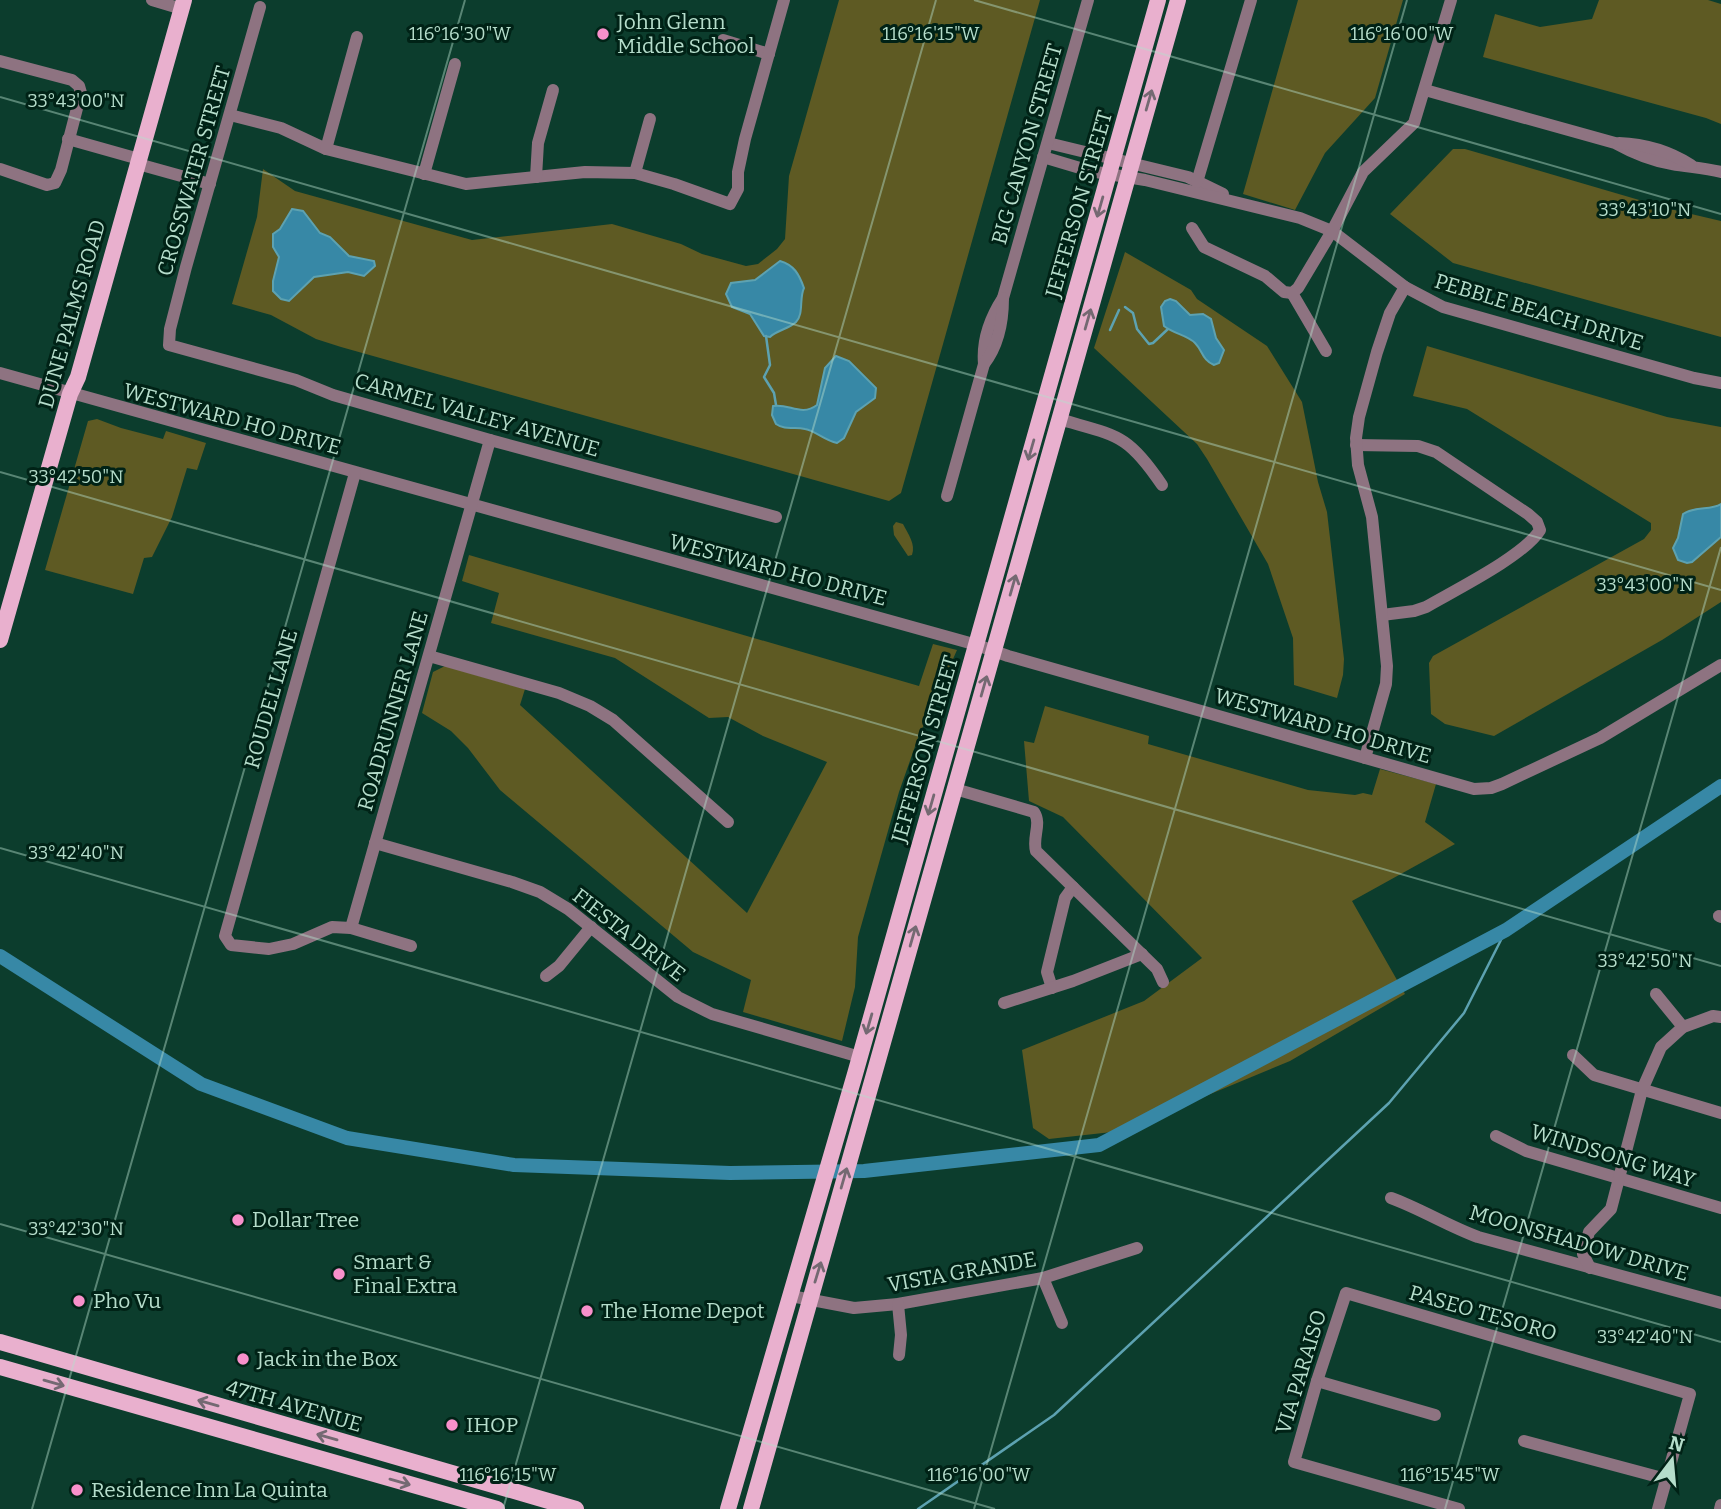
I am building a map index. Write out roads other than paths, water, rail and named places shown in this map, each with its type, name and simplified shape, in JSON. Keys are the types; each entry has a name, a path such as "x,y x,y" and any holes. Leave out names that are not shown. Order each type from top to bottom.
{"main road":[{"name":"JEFFERSON STREET","path":"728,1509 860,1057 1158,0"},
{"name":"JEFFERSON STREET","path":"751,1509 1178,0"},
{"name":"DUNE PALMS ROAD","path":"0,640 70,394 78,377 183,4"},
{"path":"1059,419 1053,417 1052,413 1064,369 1069,317"},
{"path":"955,789 947,782 958,741 960,706"},
{"name":"47TH AVENUE","path":"0,1342 576,1509"},
{"path":"774,1428 765,1417 775,1381 776,1348"},
{"name":"47TH AVENUE","path":"0,1367 498,1509"},
{"path":"265,1443 274,1422"}],"street":[{"path":"152,0 183,4"},
{"path":"230,115 281,128 326,149 466,184 585,172 635,173 730,204 738,189 738,172 745,139 784,0"},
{"name":"BIG CANYON STREET","path":"947,496 984,364 992,353 1003,316 1003,298 1088,0"},
{"path":"1198,182 1251,0"},
{"path":"1192,228 1204,247 1265,276 1284,292 1292,293 1298,288 1363,172 1414,123 1451,0"},
{"name":"CROSSWATER STREET","path":"169,345 170,329 260,8"},
{"path":"326,149 357,37"},
{"path":"723,40 769,54"},
{"path":"0,61 66,78 79,86 81,93 61,170 55,183 47,185 0,169"},
{"path":"424,174 455,64"},
{"path":"536,177 538,143 553,90"},
{"path":"1425,90 1615,143 1636,154 1672,164 1692,165 1721,172"},
{"path":"635,173 650,118"},
{"path":"67,143 210,184"},
{"path":"1048,143 1111,167"},
{"path":"1043,157 1188,177 1242,203"},
{"path":"1130,170 1242,203"},
{"name":"PEBBLE BEACH DRIVE","path":"1242,203 1300,218 1332,231 1405,287 1443,307 1721,383"},
{"path":"1365,758 1386,684 1387,666 1372,517 1358,465 1356,445 1359,417 1377,352 1390,313 1405,287"},
{"path":"1292,293 1326,351"},
{"name":"CARMEL VALLEY AVENUE","path":"169,345 296,380 333,395 489,440 776,517"},
{"name":"WESTWARD HO DRIVE","path":"0,373 976,645 1474,789 1502,784 1600,738 1721,665"},
{"path":"1059,419 1120,437 1144,458 1162,485"},
{"name":"ROADRUNNER LANE","path":"351,928 489,440"},
{"path":"1356,445 1418,446 1436,452 1528,514 1537,522 1540,530 1529,543 1426,607 1382,615"},
{"name":"ROUDEL LANE","path":"351,928 332,927 293,944 269,949 231,945 225,936 355,473"},
{"path":"429,656 559,693 590,706 613,720 728,822"},
{"path":"955,789 1034,812 1038,822 1034,843 1036,851 1142,954 1161,974 1163,982"},
{"name":"FIESTA DRIVE","path":"375,843 540,892 568,909 678,997 700,1008 755,1027 860,1057"},
{"path":"1052,988 1047,972 1065,898 1073,887"},
{"path":"546,976 559,967 591,927"},
{"path":"351,928 411,946"},
{"path":"1004,1003 1142,954"},
{"path":"1656,994 1684,1027"},
{"path":"1590,1268 1583,1254 1589,1232 1611,1209 1642,1090 1661,1047 1684,1027 1713,1016 1721,1017"},
{"path":"1573,1055 1594,1075 1721,1113"},
{"name":"WINDSONG WAY","path":"1496,1136 1526,1151 1721,1208"},
{"name":"MOONSHADOW DRIVE","path":"1391,1198 1417,1207 1454,1228 1478,1237 1721,1303"},
{"name":"VISTA GRANDE","path":"791,1296 854,1308 898,1304 1043,1278 1137,1248"},
{"path":"1043,1278 1062,1323"},
{"name":"VIA PARAISO","path":"1346,1293 1294,1462 1459,1509"},
{"name":"PASEO TESORO","path":"1346,1293 1690,1394 1667,1479"},
{"path":"898,1304 901,1335 899,1355"},
{"path":"1317,1381 1435,1415"},
{"path":"1524,1441 1667,1479 1658,1509"}],"water":[{"path":"292,209 303,211 320,233 330,237 349,256 374,261 375,266 364,276 348,272 314,277 289,301 281,299 273,291 279,257 273,247 273,234 280,229"},
{"path":"780,261 795,271 804,288 800,315 790,326 770,337 764,336 750,314 732,307 726,294 731,283 755,280"},
{"path":"1170,299 1176,301 1190,315 1203,314 1211,319 1216,338 1224,350 1219,363 1210,363 1192,340 1164,326 1161,307"},
{"path":"836,356 849,361 876,388 875,398 856,412 844,438 837,443 809,430 776,424 772,415 773,406 806,410 817,405 825,368"},
{"path":"1721,504 1721,537 1692,562 1678,560 1673,548 1683,514"}],"waterway":[{"path":"1125,307 1133,313 1137,329 1149,344 1168,329"},
{"path":"1110,330 1119,310"},
{"path":"766,336 770,365 764,377 774,393 776,405"},
{"path":"0,956 201,1084 347,1138 514,1165 730,1173 864,1171 1099,1145 1506,930 1721,786"},
{"path":"918,1509 1054,1415 1389,1103 1464,1013 1506,930"}],"place":[{"name":"John Glenn Middle School","path":"603,34"},
{"name":"Dollar Tree","path":"238,1220"},
{"name":"Smart & Final Extra","path":"339,1274"},
{"name":"Pho Vu","path":"79,1301"},
{"name":"The Home Depot","path":"587,1311"},
{"name":"Jack in the Box","path":"243,1359"},
{"name":"IHOP","path":"452,1425"},
{"name":"Residence Inn La Quinta","path":"77,1490"}]}
